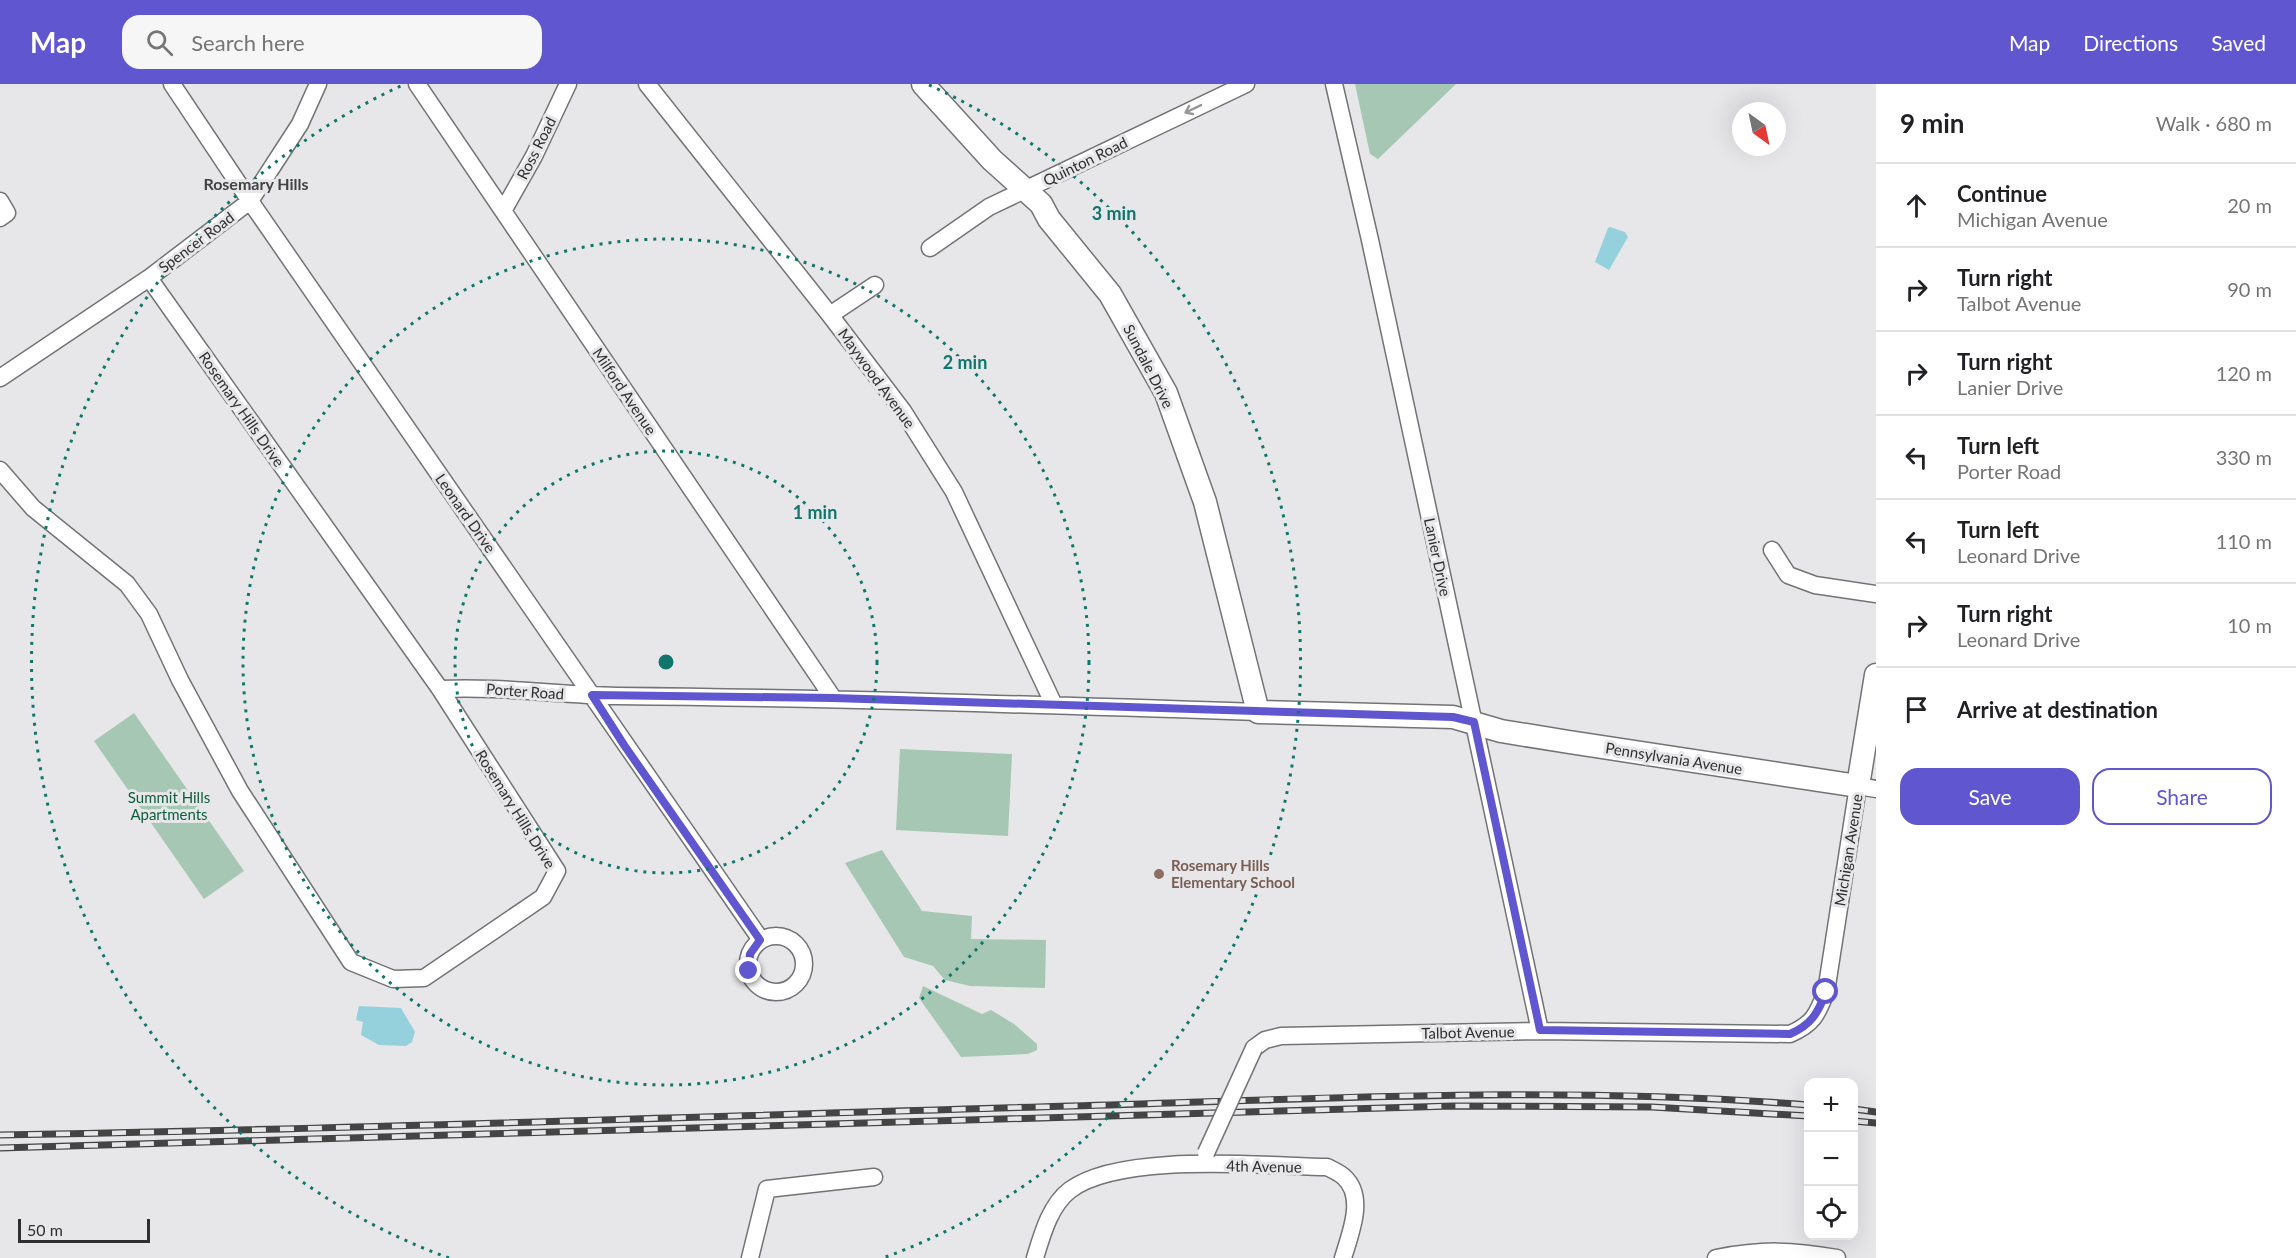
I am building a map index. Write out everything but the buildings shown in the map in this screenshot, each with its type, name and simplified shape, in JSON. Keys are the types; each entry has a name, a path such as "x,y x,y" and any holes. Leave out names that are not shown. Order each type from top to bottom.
{"street":[{"name":"Leonard Drive","path":"172,84 250,201 760,940"},
{"name":"Spencer Road","path":"149,278 250,201 300,124 318,84"},
{"name":"Milford Avenue","path":"417,84 833,698"},
{"name":"Ross Road","path":"502,211 534,156 568,84"},
{"name":"Maywood Avenue","path":"647,84 903,411 954,492 1054,705"},
{"name":"Sundale Drive","path":"923,84 992,160 1041,204 1049,219 1110,294 1166,393 1206,502 1258,712"},
{"name":"Quinton Road","path":"930,248 989,207 1246,84"},
{"name":"Lanier Drive","path":"1334,84 1370,240 1540,1030"},
{"path":"0,201 7,213 0,218"},
{"path":"0,378 149,278"},
{"name":"Rosemary Hills Drive","path":"0,470 33,508 127,584 149,614 180,680 240,791 351,962 393,980 424,978 543,897 557,871 440,688 149,278"},
{"path":"830,315 874,285"},
{"path":"1772,550 1788,574 1815,585 1876,594"},
{"name":"Michigan Avenue","path":"1811,1023 1826,992 1867,787 1876,675"},
{"name":"Porter Road","path":"440,688 472,687 592,695 833,698 1453,717 1474,722"},
{"name":"Pennsylvania Avenue","path":"1474,722 1501,731 1867,787"},
{"name":"Talbot Avenue","path":"1204,1159 1254,1048 1265,1040 1281,1036 1540,1030 1781,1035 1790,1034 1811,1023"},
{"name":"4th Avenue","path":"1035,1258 1052,1212 1070,1190 1115,1171 1204,1159 1328,1167 1344,1177 1355,1198 1354,1222 1343,1258"},
{"path":"750,1258 767,1189 874,1177"},
{"path":"1716,1258 1795,1251 1837,1258"}],"green space":[{"path":"1355,84 1456,84 1378,159 1370,154"},
{"name":"Summit Hills Apartments","path":"134,713 244,871 204,899 94,741"},
{"path":"900,749 1012,754 1008,836 896,830"},
{"path":"882,850 922,911 972,916 971,939 1046,940 1045,988 970,986 945,980 933,966 904,957 845,863"},
{"path":"923,986 982,1014 991,1010 1014,1024 1037,1044 1037,1050 1028,1054 961,1057 919,998"}],"water":[{"path":"1610,227 1625,232 1628,237 1609,270 1595,262"},
{"path":"359,1006 401,1008 415,1032 412,1042 406,1046 379,1045 361,1035 363,1022 356,1020"}],"railway":[{"path":"0,1135 402,1126 1440,1095 1624,1096 1804,1105"},
{"path":"0,1148 1453,1106 1652,1107 1804,1116"},
{"path":"1858,1110 1876,1112"},
{"path":"1858,1121 1876,1123"}],"place":[{"name":"Rosemary Hills Elementary School","path":"1159,874"}],"district":[{"name":"Rosemary Hills","path":"256,183"}],"route":[{"path":"749,971 750,954 760,940 624,745 592,695 833,698 1356,714 1453,717 1474,722 1540,1030 1790,1034 1811,1023 1826,992"}]}
